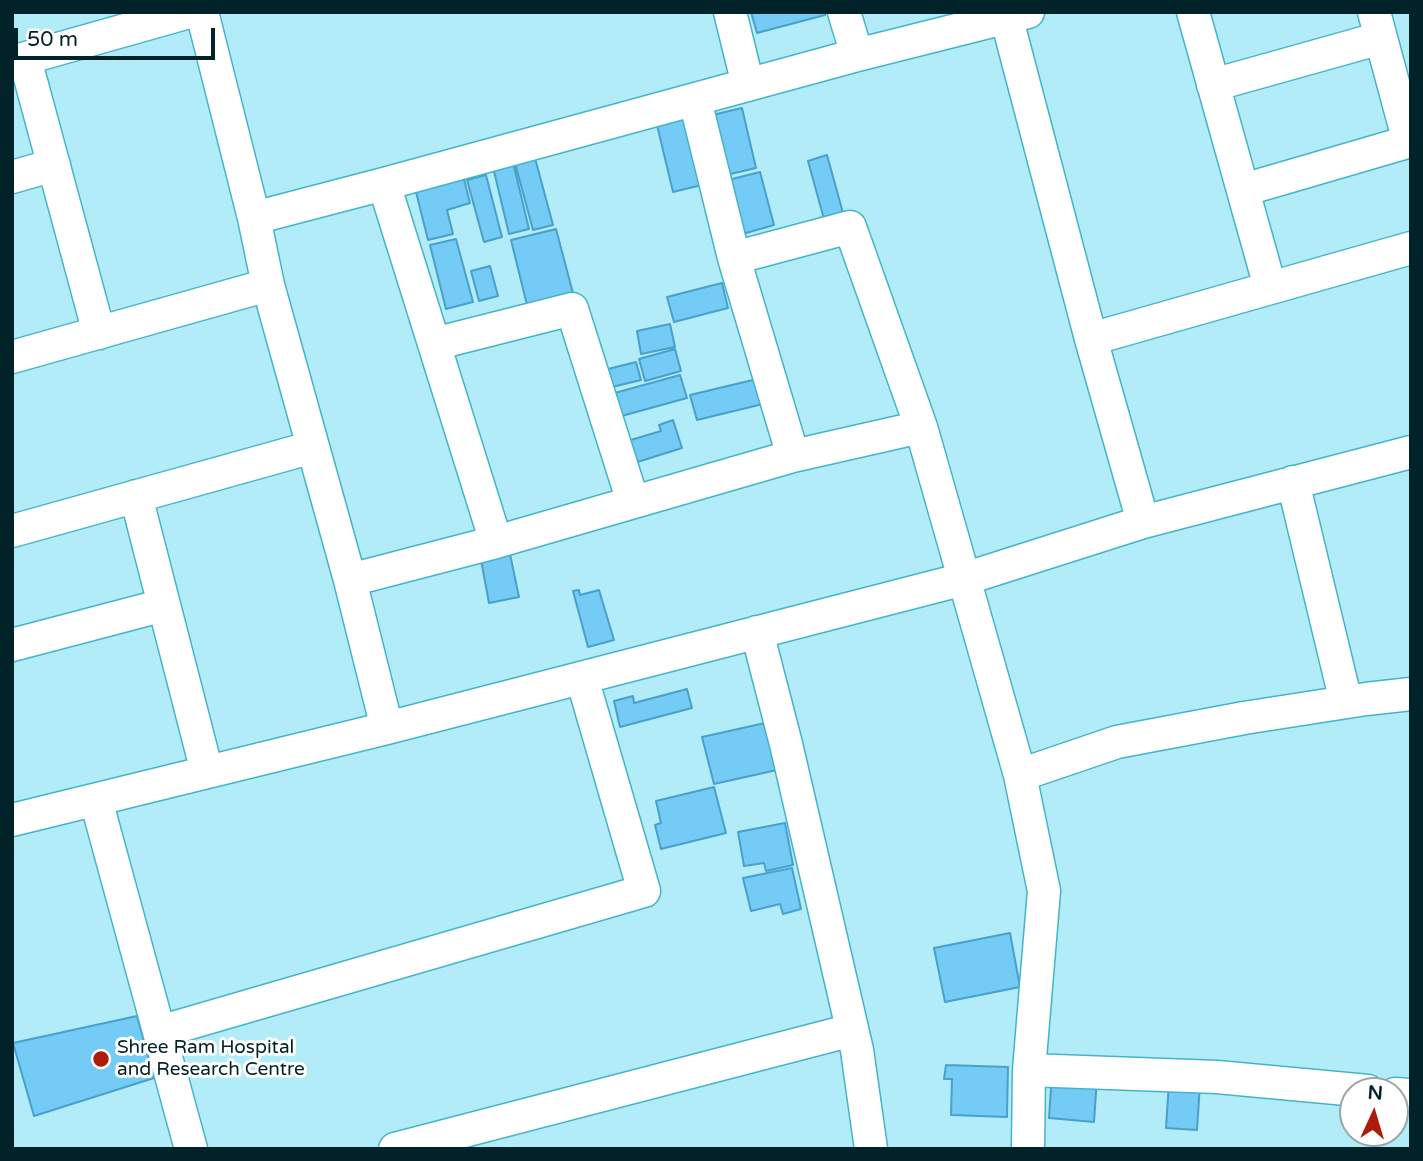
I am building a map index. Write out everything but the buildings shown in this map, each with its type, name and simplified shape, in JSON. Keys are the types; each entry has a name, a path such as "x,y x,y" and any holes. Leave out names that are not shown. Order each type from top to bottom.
{"street":[{"path":"99,332 54,165 19,60 189,12"},
{"path":"202,12 254,218 268,285 350,580 387,728"},
{"path":"730,12 748,85"},
{"path":"844,12 857,55"},
{"path":"1193,12 1270,287"},
{"path":"254,218 1013,14 1091,339 1143,522"},
{"path":"1213,85 1378,25 1410,142 1242,190"},
{"path":"695,100 734,258 793,456"},
{"path":"12,177 54,165"},
{"path":"384,184 496,542"},
{"path":"734,258 850,227 920,428 1020,775 1044,891 1029,1070 1028,1149"},
{"path":"1091,339 1411,248"},
{"path":"12,357 268,285"},
{"path":"434,344 572,309 633,502"},
{"path":"350,580 496,542 793,456 920,428"},
{"path":"12,531 313,447"},
{"path":"12,820 387,728 964,579 1143,522 1411,452"},
{"path":"1293,482 1346,702"},
{"path":"136,496 207,772"},
{"path":"12,645 164,605"},
{"path":"757,632 858,1050 871,1149"},
{"path":"159,1032 644,891 582,678"},
{"path":"1020,775 1117,742 1244,718 1411,694"},
{"path":"96,800 191,1149"},
{"path":"395,1149 431,1144 852,1030"},
{"path":"1029,1070 1217,1077 1339,1088"}],"place":[{"name":"Shree Ram Hospital and Research Centre","path":"101,1059"}]}
